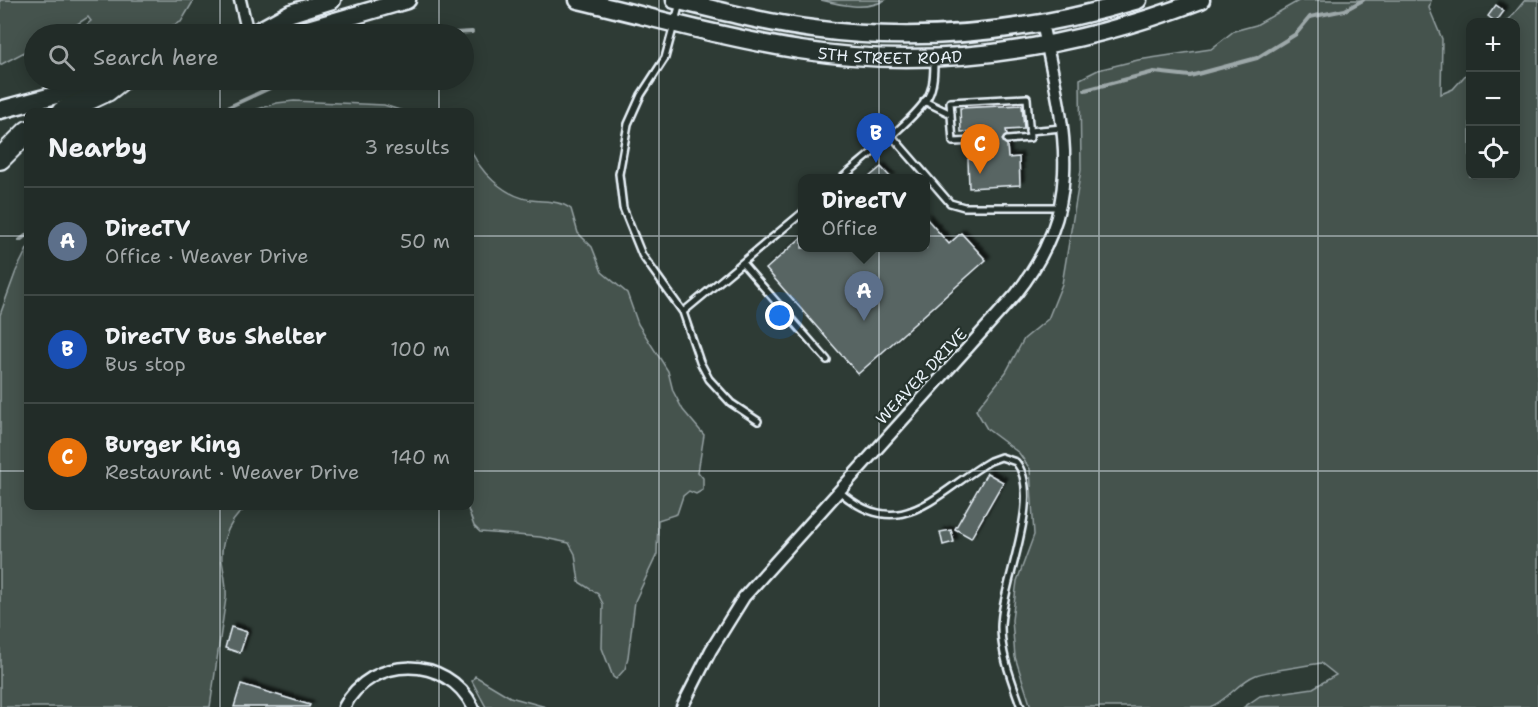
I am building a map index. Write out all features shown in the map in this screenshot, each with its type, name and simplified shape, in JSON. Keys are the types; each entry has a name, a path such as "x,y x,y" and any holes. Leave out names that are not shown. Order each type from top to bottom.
{"highway":[{"path":"71,108 108,90"},
{"path":"0,159 24,135"}],"main road":[{"path":"270,24 291,13 332,0"},
{"path":"325,24 407,0"},
{"name":"5TH STREET ROAD","path":"578,0 801,50 885,57 934,57 1047,46 1122,27 1201,0"},
{"name":"5TH STREET ROAD","path":"677,1 812,29 883,35 957,34 1042,23 1138,0"},
{"path":"0,110 75,90"}],"street":[{"path":"240,0 247,24"},
{"name":"WEAVER DRIVE","path":"682,707 711,650 739,605 837,490 1031,275 1051,239 1061,208 1066,169 1062,128 1042,23"},
{"path":"344,707 356,689 375,675 386,670 412,666 438,673 450,680 461,689 473,707"}],"lane":[{"path":"677,1 675,23 665,58 641,95 628,124 619,174 623,208 633,240 651,270 683,312 700,362 713,385 731,403 758,421"},
{"path":"847,174 891,135 924,101 932,87 934,57"},
{"path":"979,141 953,142 950,102 1028,98 1030,138 1007,140"},
{"path":"924,101 951,114"},
{"path":"1029,131 1062,128"},
{"path":"891,135 924,174"},
{"path":"930,181 944,198 957,206 1061,208"},
{"path":"683,312 798,216"},
{"path":"743,264 827,360"},
{"path":"837,490 852,502 868,509 885,513 905,512 930,503 990,460 1001,457 1016,462 1023,474 1024,486 1020,537 1017,557 1006,588 1001,625 1004,654 1021,707"}],"shaded area":[{"path":"0,0 194,0 181,22 176,24 88,24 91,21 88,17 77,24 24,24 24,52 0,65"},
{"path":"821,0 885,0 862,6"},
{"path":"1300,0 1431,0 1429,8 1442,39 1441,94 1453,89 1466,74 1466,180 1520,180 1520,18 1510,18 1525,0 1538,0 1538,707 1244,707 1260,696 1313,688 1336,675 1321,663 1256,675 1210,707 1031,707 1015,657 1012,620 1017,581 1034,535 1030,469 1019,453 987,429 976,410 1006,372 1024,339 1048,319 1062,284 1081,170 1080,79 1098,70 1138,60 1211,49 1234,31 1256,25"},
{"path":"294,101 384,105 393,108 261,108"},
{"path":"474,156 493,181 511,193 521,198 557,203 571,209 578,233 592,247 602,272 627,293 638,324 668,371 673,391 683,410 704,435 698,472 703,478 703,490 696,494 689,491 683,496 677,514 658,520 657,554 635,601 628,657 625,669 616,679 613,677 602,648 603,604 598,594 579,582 575,554 569,543 540,537 480,532 474,526 468,510 474,510"},
{"path":"24,255 24,510 244,510 233,521 223,545 222,561 226,598 210,707 0,707 0,315"},
{"path":"475,676 510,697 546,707 486,707 472,681"}],"building":[{"path":"1496,5 1504,11 1499,18 1488,16"},
{"path":"1022,105 1024,129 1006,130 1007,135 1002,140 1007,145 1008,158 1019,157 1020,185 969,188 968,159 980,159 979,146 984,140 978,136 978,131 961,132 960,108"},
{"path":"881,167 887,174 873,174"},
{"path":"930,223 949,244 961,233 986,260 858,374 766,269 798,241 798,252 930,252"},
{"path":"987,473 1003,482 971,538 955,529"},
{"path":"951,530 954,542 943,545 940,532"},
{"path":"231,627 247,632 240,653 225,648"},
{"path":"241,684 310,705 309,707 234,707"}],"waterway":[{"path":"1085,90 1154,72 1190,76 1257,58 1296,34 1310,17 1345,10 1363,0"},
{"path":"227,108 265,90"},
{"path":"20,240 24,237"}],"place":[{"name":"DirecTV Bus Shelter","path":"876,163"},
{"name":"Burger King","path":"980,174"},
{"name":"DirecTV","path":"864,321"}]}
